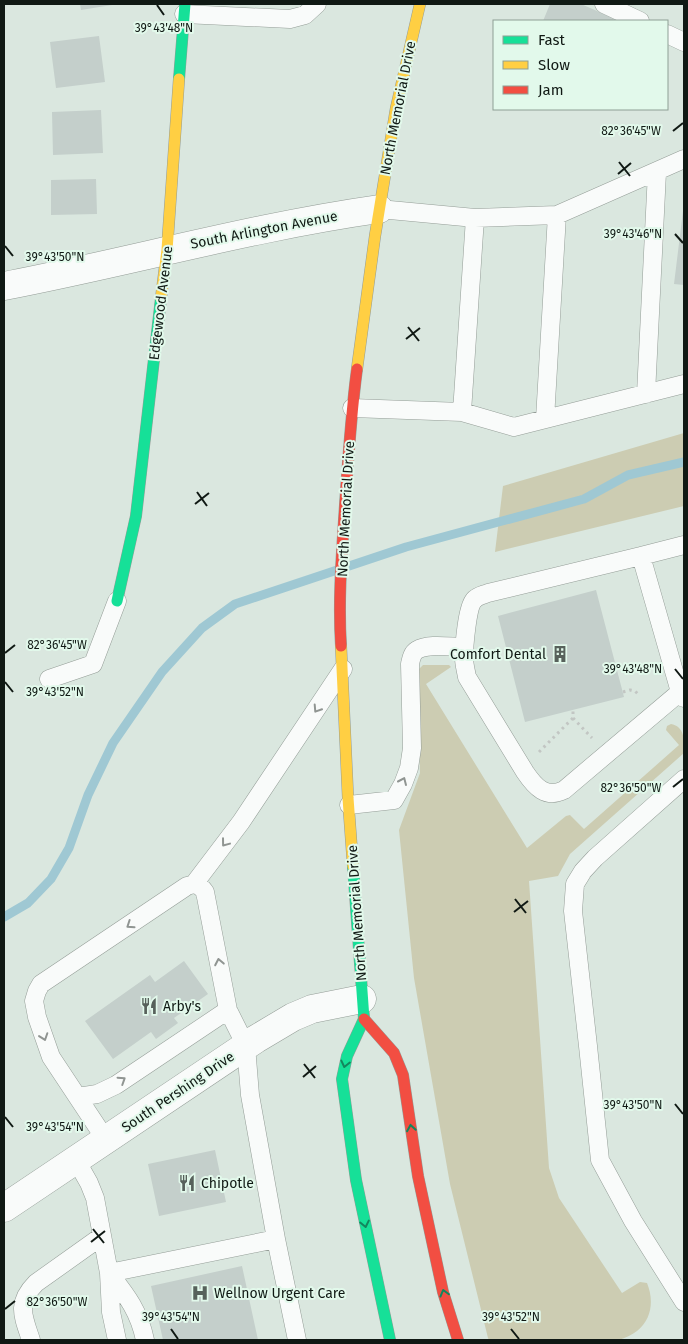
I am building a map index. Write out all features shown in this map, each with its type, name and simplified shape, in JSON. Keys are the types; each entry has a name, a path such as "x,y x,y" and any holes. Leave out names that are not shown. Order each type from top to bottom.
{"main road":[{"name":"North Memorial Drive","path":"390,1340 356,1180 342,1079 347,1056 363,1009 349,805 340,625 342,554 352,408 379,209 396,108 420,4"},
{"name":"Edgewood Avenue","path":"118,601 136,516 167,250 184,9"},
{"path":"363,1009 394,1053 402,1075 418,1176 443,1292 458,1340"}],"street":[{"name":"South Arlington Avenue","path":"4,286 167,250 338,215 379,209"},
{"name":"South Pershing Drive","path":"4,1208 246,1046 293,1017 312,1008 363,1009"}],"lane":[{"path":"184,9 289,11 305,15 317,4"},
{"path":"604,4 638,20"},
{"path":"668,34 684,42"},
{"path":"379,209 475,218 557,216 657,172 684,158"},
{"path":"646,394 657,172"},
{"path":"545,419 557,216"},
{"path":"462,412 475,218"},
{"path":"352,408 462,412 514,427 684,384"},
{"path":"641,556 682,695 564,790 557,794 549,793 540,789 532,782 522,768 467,677 464,647 468,612 471,603 488,593 684,545"},
{"path":"49,679 93,664 118,601"},
{"path":"349,805 394,800 403,784 409,768 412,748 410,664 412,656 416,651 434,646 464,647"},
{"path":"194,884 241,822 343,668"},
{"path":"684,779 595,858 583,871 575,884 573,911 600,1160 632,1221 684,1302"},
{"path":"106,1140 51,1057 37,1017 34,1001 37,991 41,984 187,886 194,884 201,886 205,892 228,1010 246,1046 250,1095 276,1239 297,1340"},
{"path":"78,1097 97,1094 116,1085 228,1010"},
{"path":"76,1160 95,1198 110,1273 111,1312 117,1340"},
{"path":"31,1340 23,1309 28,1291 36,1282 102,1236"},
{"path":"110,1273 276,1239"},
{"path":"110,1273 129,1298 137,1313 145,1340"}],"path":[{"path":"522,768 574,718 572,710"}],"green space":[{"path":"684,433 684,506 495,552 503,486"},
{"path":"423,665 449,665 451,667 426,684 527,848 566,816 570,815 584,829 679,745 666,730 667,726 671,724 676,726 682,732 684,753 570,854 558,876 529,881 549,1168 559,1198 622,1293 640,1282 647,1283 649,1289 651,1302 646,1321 635,1332 619,1340 489,1340 488,1338 450,1184 414,978 399,830 420,773 417,682 418,670"}],"building":[{"path":"80,4 111,4 112,5 81,10"},
{"path":"550,4 581,4 618,20 543,20"},
{"path":"99,36 105,82 56,88 50,42"},
{"path":"101,110 103,153 53,155 52,112"},
{"path":"96,179 97,214 51,215 51,180"},
{"path":"684,211 684,285 674,284"},
{"name":"Comfort Dental","path":"596,590 624,697 525,722 498,616"},
{"name":"Arby's","path":"184,961 208,994 174,1018 178,1023 156,1039 151,1032 113,1059 85,1021 150,975 155,982"},
{"name":"Chipotle","path":"215,1150 226,1202 159,1216 148,1164"},
{"path":"242,1266 258,1340 163,1340 151,1286"}],"waterway":[{"path":"4,917 28,903 51,879 69,848 88,795 113,743 162,672 202,628 235,604 406,547 584,499 628,475 684,462"}],"traffic: fast":[{"path":"179,79 185,4"},
{"path":"117,601 136,516 161,298"},
{"path":"353,866 364,1019 347,1056 342,1079 356,1180 390,1340"}],"traffic: slow":[{"path":"357,369 375,236 396,108 420,4"},
{"path":"161,298 167,250 179,79"},
{"path":"341,646 353,866"}],"traffic: jam":[{"path":"341,646 342,558 350,437 357,369"},
{"path":"364,1019 394,1053 403,1075 418,1176 443,1292 458,1340"}],"place":[{"name":"Comfort Dental","path":"560,654"},
{"name":"Arby's","path":"149,1006"},
{"name":"Chipotle","path":"187,1183"},
{"name":"Wellnow Urgent Care","path":"200,1293"}]}
